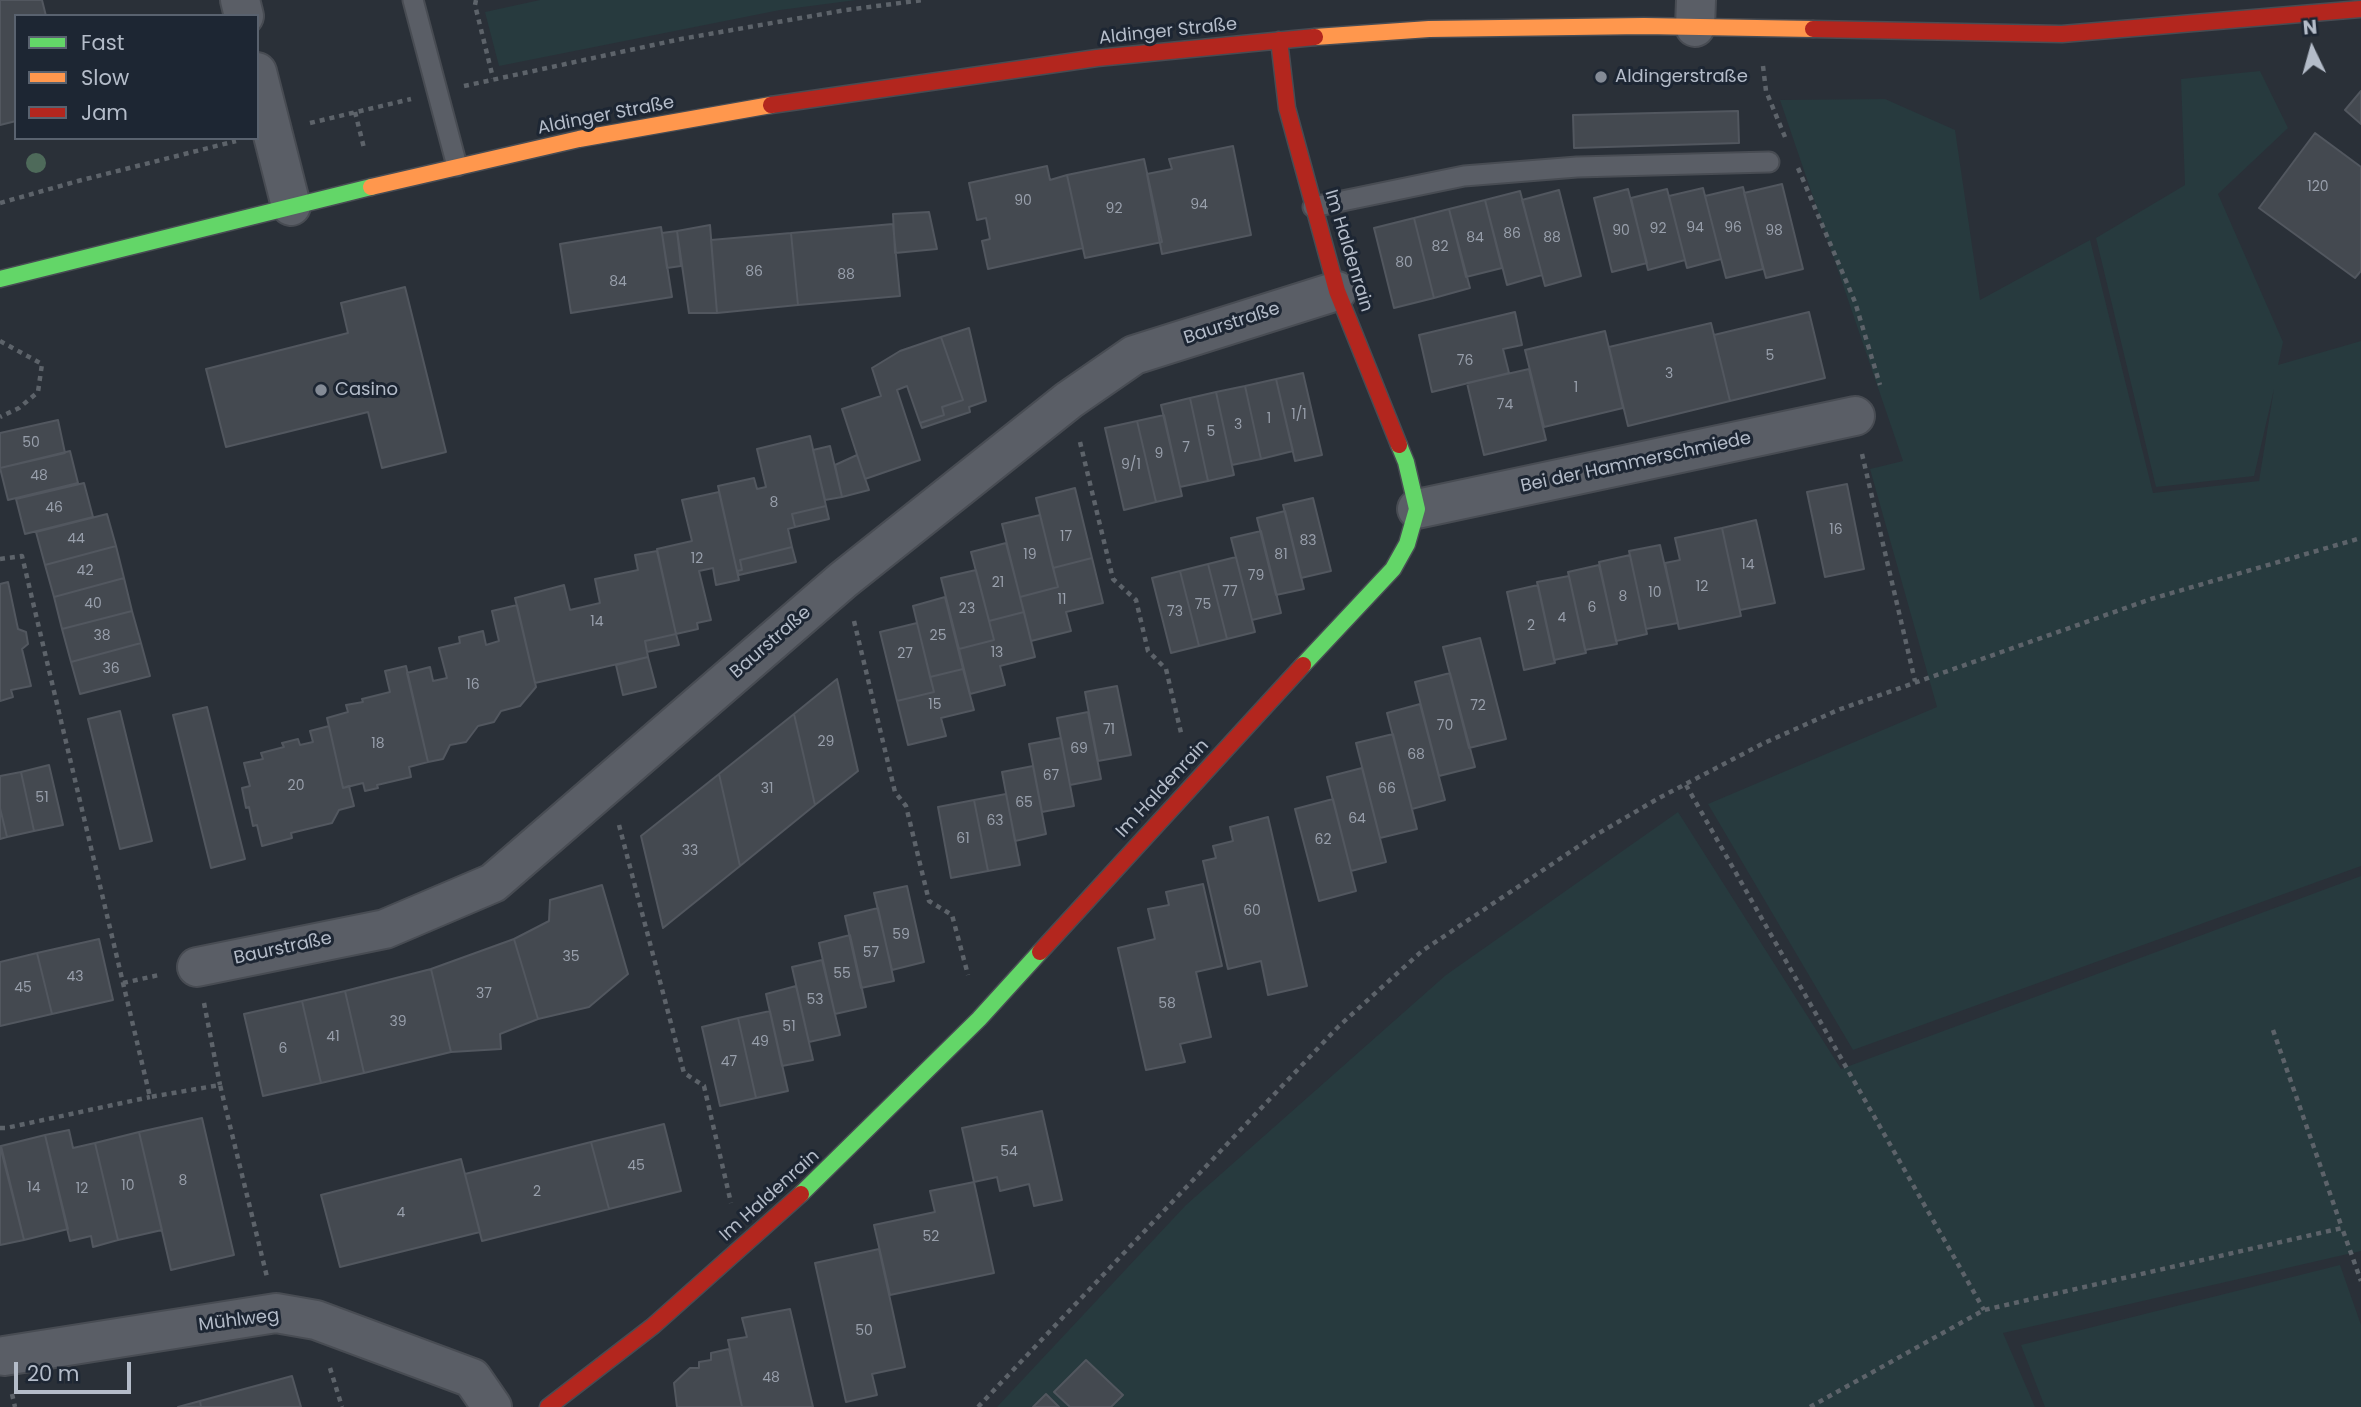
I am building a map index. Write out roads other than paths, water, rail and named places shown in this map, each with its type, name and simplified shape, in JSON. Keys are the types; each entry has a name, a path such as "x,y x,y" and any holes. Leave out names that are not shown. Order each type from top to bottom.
{"main road":[{"name":"Aldinger Straße","path":"0,279 291,206 579,139 808,98 1097,58 1279,40 1695,13 2062,34 2361,9"},
{"name":"Im Haldenrain","path":"548,1407 653,1326 815,1182 979,1019 1192,784 1393,569 1407,544 1417,509 1406,462 1336,290 1287,108 1279,40"}],"street":[{"path":"259,114 260,135 291,206"},
{"name":"Baurstraße","path":"197,967 385,929 493,883 843,580 1069,400 1134,355 1336,290"},
{"name":"Bei der Hammerschmiede","path":"1417,509 1855,416"},
{"name":"Mühlweg","path":"2,1356 276,1313 316,1320 472,1378 492,1407"}],"lane":[{"path":"414,0 457,166"},
{"path":"1313,207 1464,176 1577,167 1769,162"}],"place":[{"name":"Aldingerstraße","path":"1601,77"},
{"name":"Casino","path":"321,390"}]}
